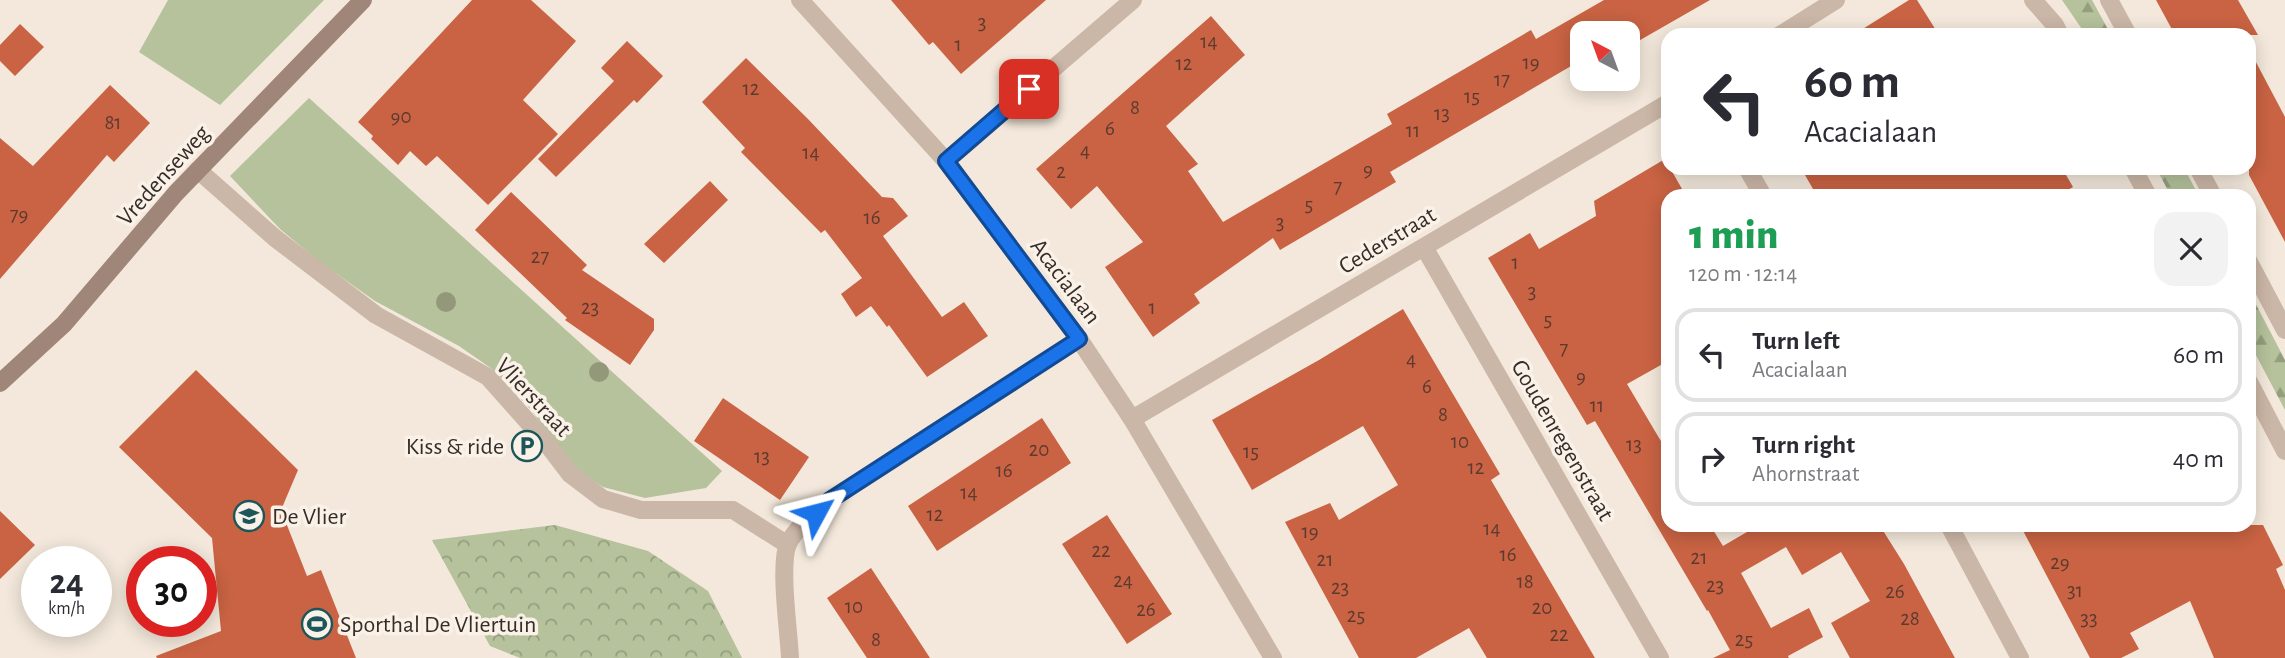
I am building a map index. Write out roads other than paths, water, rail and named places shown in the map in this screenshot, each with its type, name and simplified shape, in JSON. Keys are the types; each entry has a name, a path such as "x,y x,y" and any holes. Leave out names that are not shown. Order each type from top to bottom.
{"main road":[{"name":"Vredenseweg","path":"0,383 64,324 198,170 363,0"}],"street":[{"name":"Acacialaan","path":"800,0 946,161 1079,339 1132,419 1273,658"},
{"path":"946,161 1133,0"},
{"path":"1791,28 1836,0"},
{"path":"2033,0 2055,28"},
{"path":"2109,0 2124,28"},
{"name":"Cederstraat","path":"1132,419 1661,107"},
{"name":"Vlierstraat","path":"198,170 275,239 376,315 488,377 570,474 603,499 641,510 733,510 788,545"},
{"name":"Goudenregenstraat","path":"1424,247 1660,658"},
{"path":"2256,275 2285,330"},
{"path":"790,658 785,583 788,545 802,526 830,500 1079,339"},
{"path":"2256,395 2285,451"},
{"path":"1953,532 2020,658"}],"place":[{"name":"Kiss & ride","path":"527,446"},
{"name":"De Vlier","path":"249,516"},
{"name":"Sporthal De Vliertuin","path":"317,624"}]}
